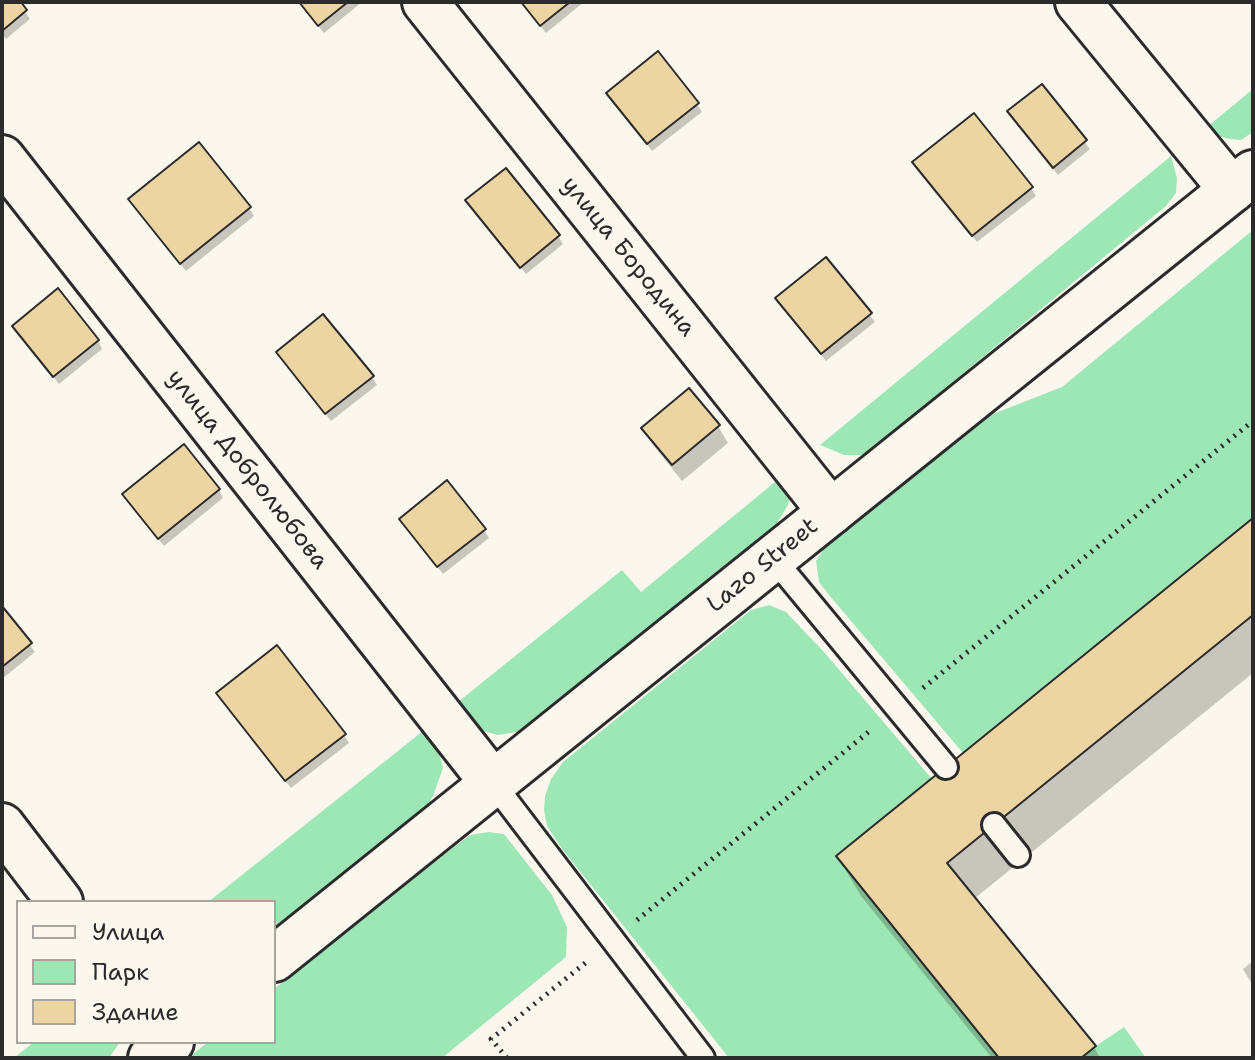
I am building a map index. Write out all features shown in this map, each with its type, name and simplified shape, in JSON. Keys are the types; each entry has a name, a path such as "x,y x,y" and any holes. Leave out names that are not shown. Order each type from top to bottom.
{"street":[{"name":"улица Бородина","path":"425,2 831,512"},
{"path":"1078,2 1242,182"},
{"name":"улица Добролюбова","path":"2,158 493,783"},
{"name":"Lazo Street","path":"276,957 1242,182"},
{"path":"2,826 58,900"}],"lane":[{"path":"773,558 946,767"},
{"path":"493,783 703,1058"},
{"path":"994,825 1018,855"}],"path":[{"path":"507,1058 491,1039 1253,421"}],"green space":[{"path":"1253,89 1253,132 1241,140 1229,139 1216,135 1207,127"},
{"path":"1171,156 1177,178 1176,193 1166,206 874,447 862,455 844,455 820,445"},
{"path":"1253,230 1253,518 963,753 819,582 816,561 825,547 988,416 1062,387"},
{"path":"786,473 792,490 788,505 773,530 522,731 498,735 476,729 453,706 622,570 641,592"},
{"path":"769,605 786,612 824,652 932,779 836,856 999,1058 729,1058 547,826 545,796 551,779 563,762 751,610"},
{"path":"423,731 440,756 443,768 423,813 276,927 276,900 211,900"},
{"path":"488,832 504,834 552,895 567,927 566,957 442,1058 188,1058 206,1044 276,1044 276,987 387,897 470,835"},
{"path":"1124,1027 1146,1058 1081,1058 1096,1046"},
{"path":"32,1044 119,1044 109,1058 14,1058"}],"building":[{"path":"2,2 21,2 27,10 2,31"},
{"path":"299,2 348,2 318,26"},
{"path":"521,2 570,2 540,26"},
{"path":"658,51 699,103 647,144 606,93"},
{"path":"1042,84 1087,140 1053,168 1007,111"},
{"path":"974,113 1033,187 972,236 912,162"},
{"path":"199,142 251,207 180,264 128,199"},
{"path":"506,168 560,235 520,268 465,200"},
{"path":"826,257 872,313 821,354 775,298"},
{"path":"58,288 99,340 53,377 12,326"},
{"path":"323,314 374,376 325,414 276,352"},
{"path":"689,388 720,425 672,465 641,428"},
{"path":"184,444 220,489 158,539 122,494"},
{"path":"447,480 486,529 437,567 399,519"},
{"path":"1253,518 1253,615 947,863 1096,1046 1081,1058 999,1058 836,856"},
{"path":"2,606 32,643 2,667"},
{"path":"277,645 346,734 285,781 216,693"}]}
